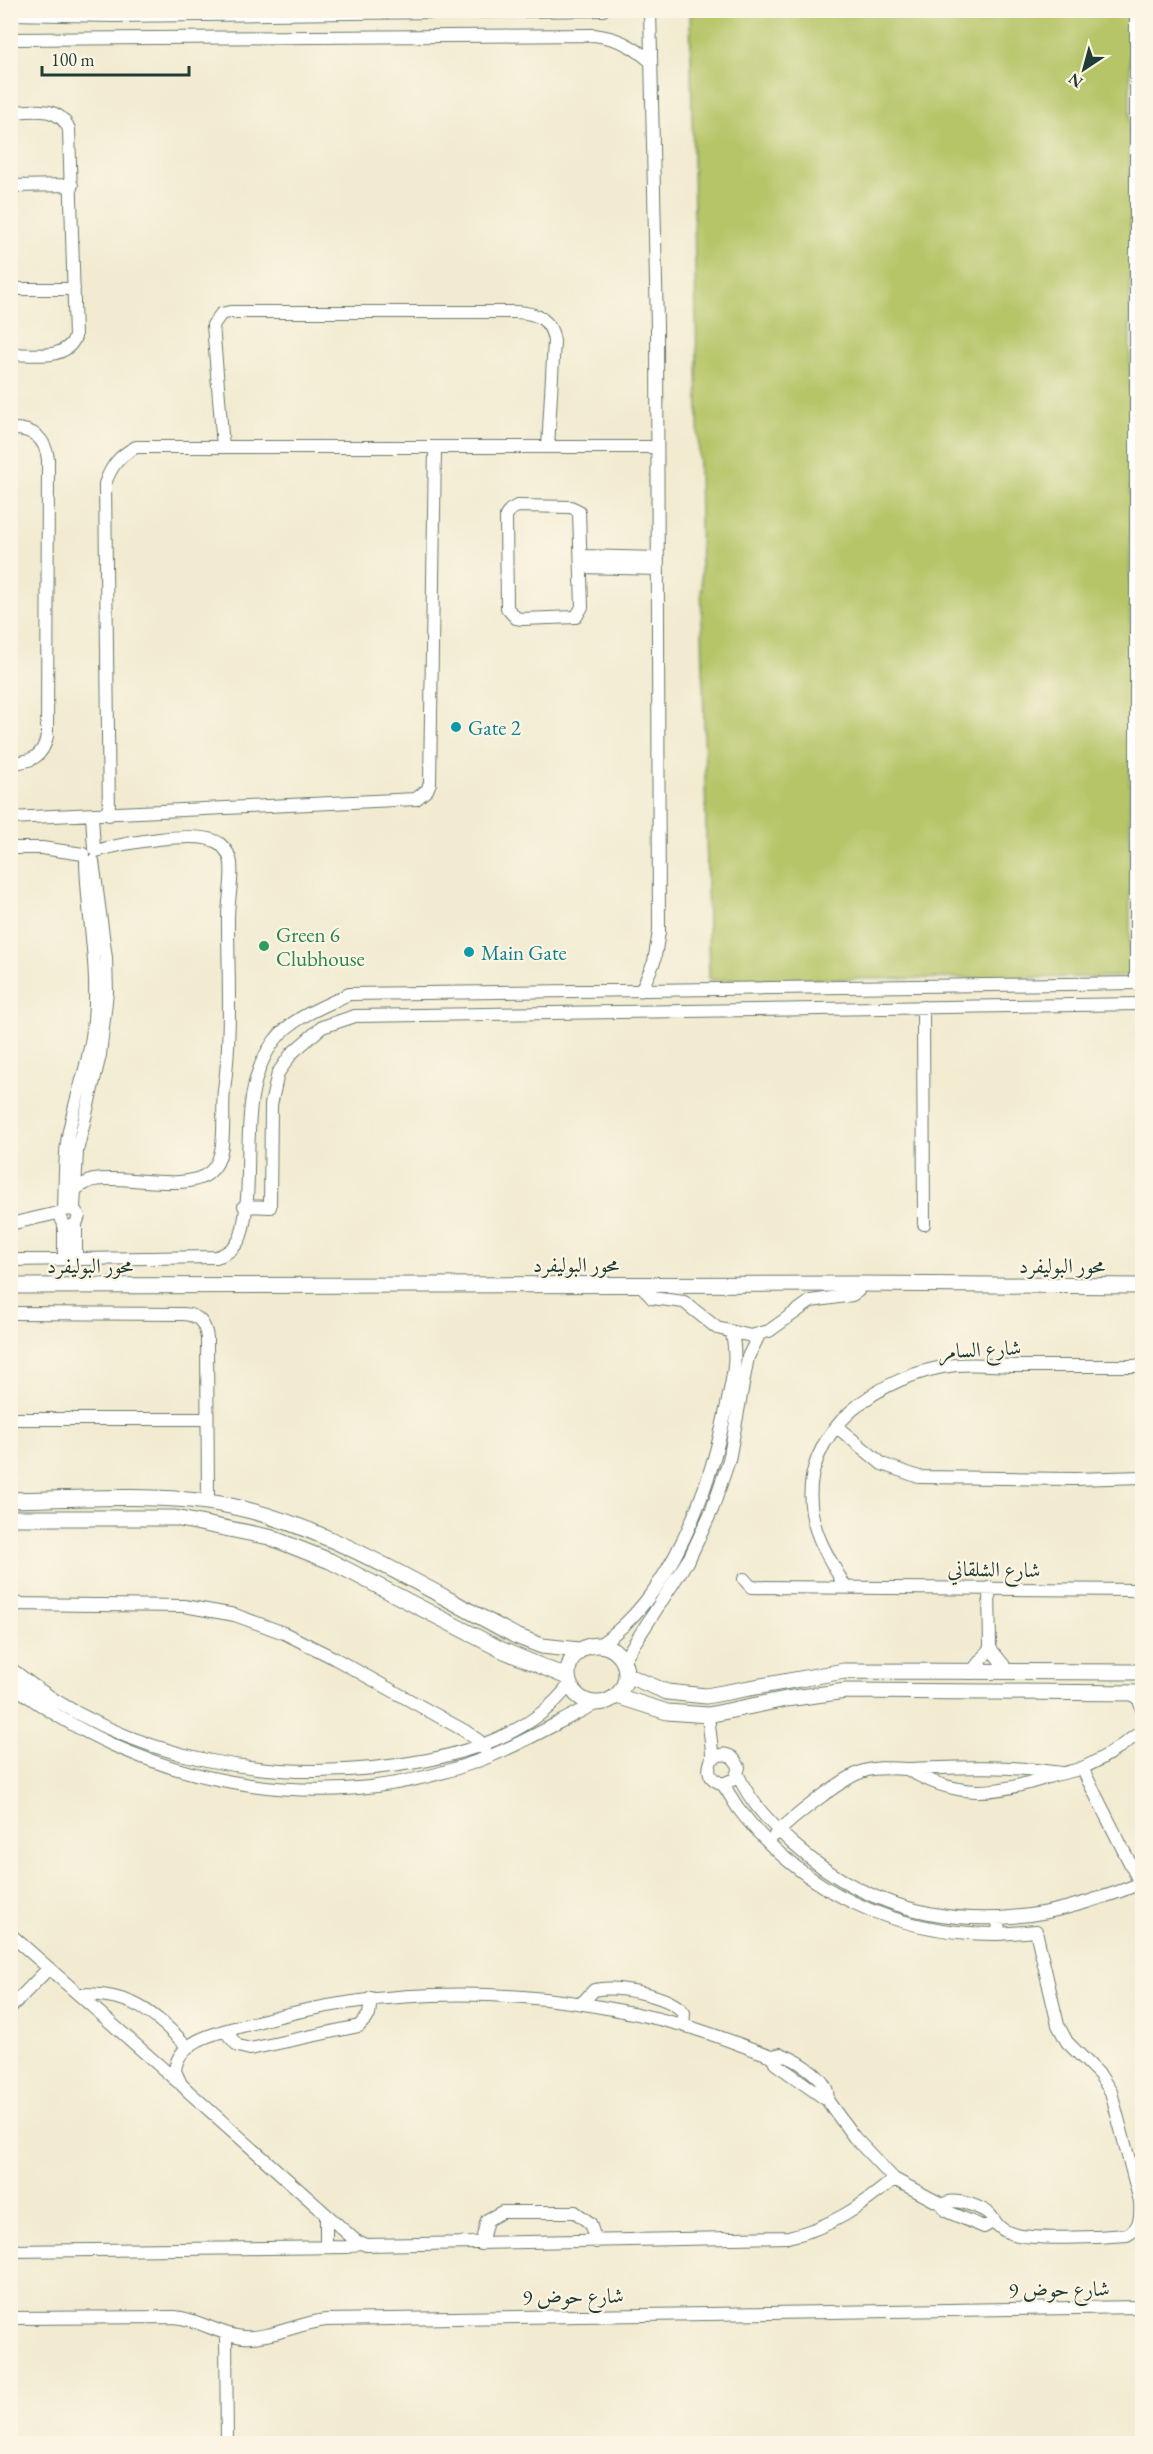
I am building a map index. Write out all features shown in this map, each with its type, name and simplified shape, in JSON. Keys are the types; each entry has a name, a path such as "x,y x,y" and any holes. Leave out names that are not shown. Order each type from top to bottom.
{"street":[{"path":"10,14 603,10"},
{"path":"640,991 654,962 659,932 657,327 650,10"},
{"path":"10,1260 223,1255 240,1238 252,1096 259,1068 275,1039 297,1022 349,994 1139,983 1140,203 1136,10"},
{"path":"10,39 594,35 615,38 634,47 650,61"},
{"path":"10,112 47,111 61,117 69,129 75,337 69,348 57,353 10,354"},
{"path":"10,186 72,185"},
{"path":"10,290 74,289"},
{"path":"223,447 213,326 217,317 230,312 516,312 537,315 549,326 554,341 548,447"},
{"path":"10,429 32,432 41,438 46,448 48,482 47,736 45,745 35,759 10,763"},
{"path":"109,815 105,484 109,472 120,457 136,447 657,447"},
{"path":"10,818 416,799 427,790 430,783 435,447"},
{"path":"517,507 576,508 581,516 582,561 582,607 576,617 516,618 507,608 507,512 517,507"},
{"path":"582,561 658,564"},
{"path":"70,1259 67,1217 73,1138 86,1069 100,1019 106,958 90,854 88,816"},
{"path":"10,848 42,848 90,854 143,842 202,837 213,839 222,845 231,866 228,902 229,1063 219,1160 210,1173 196,1180 93,1180 75,1171"},
{"path":"244,1206 270,1207 271,1106 278,1073 292,1053 322,1027 356,1016 1143,1004"},
{"path":"923,1007 924,1224"},
{"path":"67,1217 74,1190 73,1138"},
{"path":"74,1190 93,1180"},
{"path":"10,1224 44,1215 67,1217"},
{"path":"641,1285 649,1296 684,1302 717,1328 742,1336 759,1335 779,1325 811,1301 852,1295 858,1291 858,1284"},
{"name":"محور البوليفرد","path":"10,1286 858,1284 1143,1286"},
{"path":"10,1313 183,1314 198,1318 203,1323 207,1338 208,1502"},
{"path":"10,1500 172,1499 208,1502 305,1529 516,1636 542,1646 579,1650 598,1645 632,1619 663,1576 689,1526 721,1433 735,1361 732,1334"},
{"path":"10,1668 59,1703 111,1729 178,1753 230,1765 309,1773 357,1771 486,1751 595,1704 607,1702 622,1690 625,1668 690,1557 712,1510 733,1443 748,1357 759,1335"},
{"name":"شارع السامر","path":"837,1427 852,1409 882,1387 946,1367 1143,1365"},
{"path":"10,1419 207,1419"},
{"path":"845,1587 818,1535 810,1493 815,1460 837,1427 882,1464 919,1477 1075,1479 1143,1477"},
{"path":"10,1518 176,1518 269,1537 330,1561 502,1650 568,1681 577,1696 595,1704"},
{"name":"شارع الشلقاني","path":"744,1579 751,1587 1143,1590"},
{"path":"989,1588 990,1648 1010,1673"},
{"path":"10,1605 184,1606 236,1615 284,1633 332,1657 465,1731 486,1751"},
{"path":"598,1645 613,1650 625,1668 667,1692 706,1696 844,1671 1143,1672"},
{"path":"971,1673 990,1648"},
{"path":"10,1683 53,1714 126,1751 180,1771 250,1786 302,1790 380,1785 451,1770 486,1751 549,1710 568,1681 570,1662 579,1650"},
{"path":"617,1696 668,1712 708,1715 786,1699 846,1691 1137,1693 1143,1709"},
{"path":"181,2084 175,2071 175,2062 188,2047 225,2031 284,2014 371,1998 490,1993 583,2002 683,2025 772,2056 781,2054 804,2065 822,2084 828,2096 827,2100 854,2137 894,2179 943,2205 952,2201 977,2207 991,2216 992,2222 1009,2232 1023,2236 1118,2236 1134,2231 1140,2210 1111,2092 1100,2075 1062,2035 1036,1931 999,1934 929,1929 880,1915 841,1898 812,1880 768,1842 722,1784 715,1781 709,1773 712,1759 708,1715"},
{"path":"906,1769 944,1787 980,1792 1019,1786 1082,1768 1110,1754 1143,1731"},
{"path":"712,1759 719,1754 728,1754 736,1759 739,1767 738,1775 748,1795 779,1831 808,1858 865,1894 909,1909 998,1920 1064,1909 1141,1882 1082,1768"},
{"path":"768,1842 779,1831 857,1774 880,1768 1012,1768 1061,1773"},
{"path":"722,1784 731,1782 738,1775"},
{"path":"998,1920 999,1934"},
{"path":"10,1934 359,2244"},
{"path":"10,2008 49,1968"},
{"path":"583,2002 594,1990 618,1988 671,2002 684,2013 683,2025"},
{"path":"78,1994 111,1996 141,2006 154,2014 188,2047"},
{"path":"225,2031 238,2046 250,2049 359,2026 369,2016 371,1998"},
{"path":"10,2252 348,2247 359,2244 767,2239 802,2234 854,2211 894,2179"},
{"path":"481,2244 484,2226 491,2216 502,2212 575,2212 590,2223 596,2242"},
{"path":"326,2214 326,2247"},
{"name":"شارع حوض 9","path":"10,2318 175,2317 201,2322 226,2334 255,2337 299,2324 326,2320 1143,2307"},
{"path":"226,2334 227,2444"}],"green space":[{"path":"690,11 1130,11 1130,977 709,980"}],"place":[{"name":"Gate 2","path":"456,727"},
{"name":"Green 6 Clubhouse","path":"264,946"},
{"name":"Main Gate","path":"469,952"}]}
